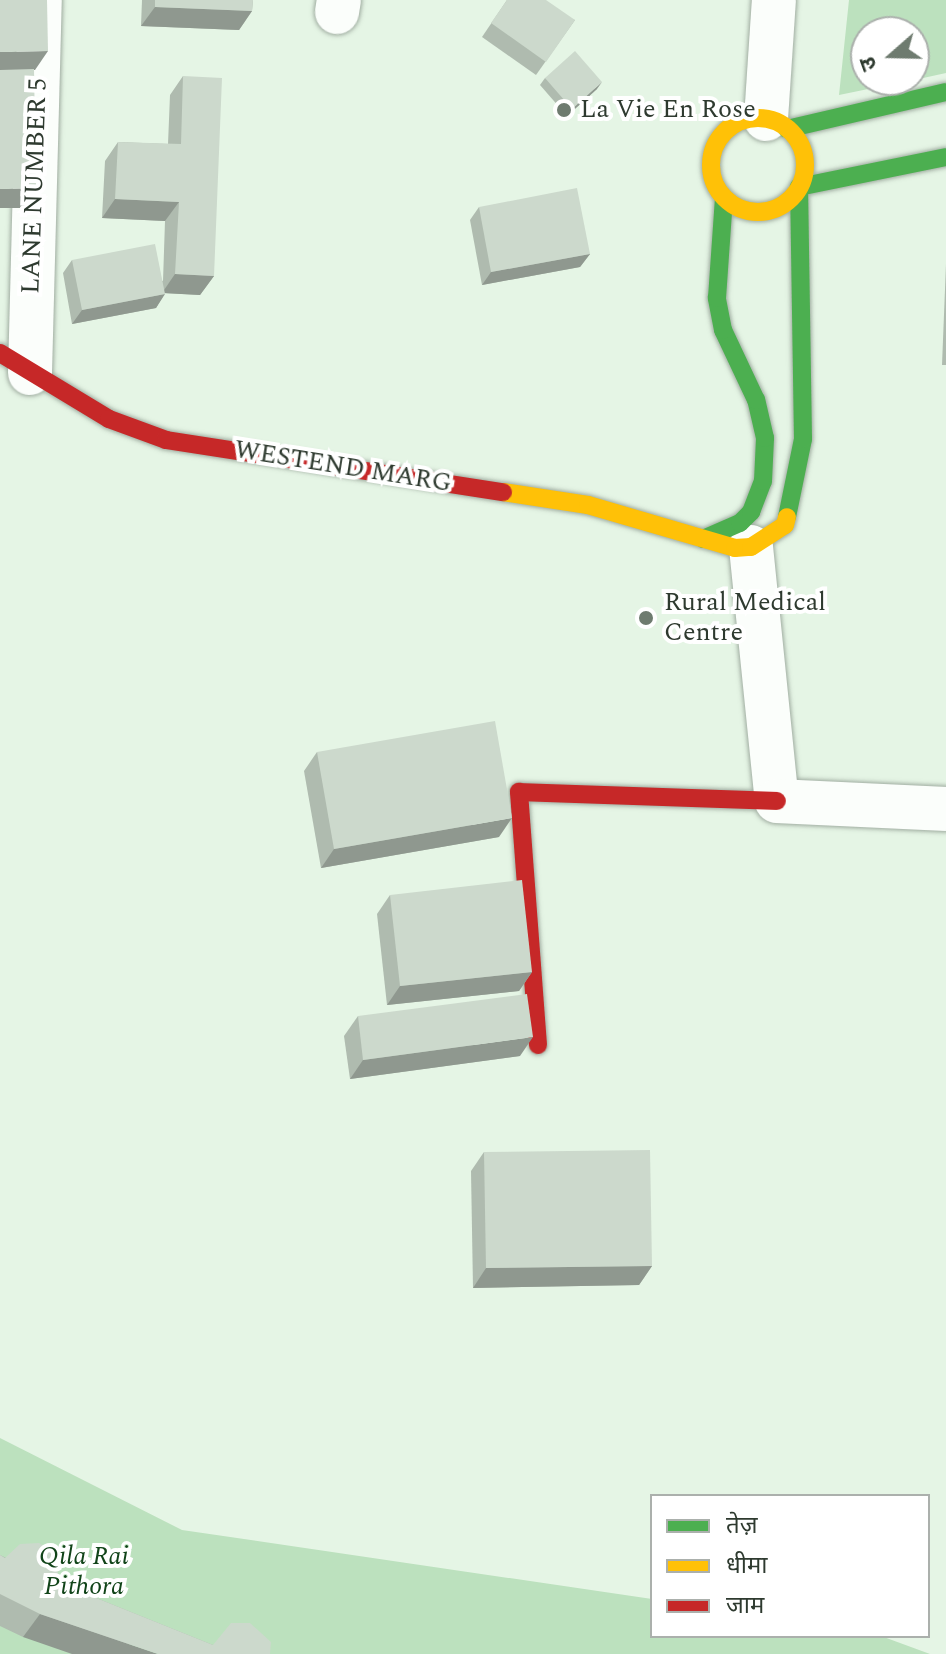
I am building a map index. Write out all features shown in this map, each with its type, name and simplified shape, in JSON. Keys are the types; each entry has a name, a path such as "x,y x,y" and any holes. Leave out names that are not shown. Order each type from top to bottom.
{"street":[{"name":"LANE NUMBER 5","path":"15,363 40,0"},
{"path":"774,0 776,124 803,156 799,187 803,439 785,525 751,547 777,801"},
{"path":"946,92 776,124 743,121 716,142 713,177 724,198 745,211 771,211 799,187 946,157"},
{"path":"703,539 740,523 751,512 763,481 765,438 756,400 723,330 717,298 724,198"},
{"name":"WESTEND MARG","path":"15,363 109,419 166,440 588,505 703,539 751,547"},
{"path":"538,1045 519,792 946,809"}],"green space":[{"path":"849,0 946,0 946,73 930,76 930,16 850,16 850,93 839,95"},
{"name":"Qila Rai Pithora","path":"0,1438 182,1530 650,1599 650,1638 886,1638 930,1654 0,1654"}],"building":[{"path":"0,0 47,0 48,51 0,52"},
{"path":"155,0 253,0 252,11 155,7"},
{"path":"507,0 546,0 575,20 546,62 491,23"},
{"path":"575,51 602,82 572,109 545,78"},
{"path":"34,69 36,188 0,189 0,70"},
{"path":"183,76 222,78 214,276 175,274 179,202 115,199 118,142 181,144"},
{"path":"577,188 590,254 491,272 479,207"},
{"path":"155,244 165,294 82,310 72,260"},
{"path":"495,721 512,818 334,849 317,752"},
{"path":"522,880 532,972 400,986 390,895"},
{"path":"527,994 533,1037 363,1060 358,1016"},
{"path":"650,1150 652,1266 486,1268 484,1152"},
{"path":"39,1543 56,1554 59,1583 213,1645 231,1623 250,1623 271,1642 270,1654 158,1654 40,1614 0,1594 0,1555 5,1558 20,1544"}],"traffic: fast":[{"path":"787,129 946,92"},
{"path":"787,517 803,439 799,187 946,157"},
{"path":"703,539 740,523 751,512 763,481 765,438 756,400 723,330 717,298 724,198"}],"traffic: slow":[{"path":"758,118 776,122 791,132 801,147 805,165 801,183 791,198 776,208 758,212 740,208 725,198 715,183 711,165 715,147 725,132 740,122 758,118"},
{"path":"503,492 588,505 735,548 751,547 785,525 787,517"}],"traffic: jam":[{"path":"0,353 109,419 166,440 503,492"},
{"path":"538,1045 519,792 777,801"}],"place":[{"name":"La Vie En Rose","path":"564,110"},
{"name":"Rural Medical Centre","path":"646,618"}]}
